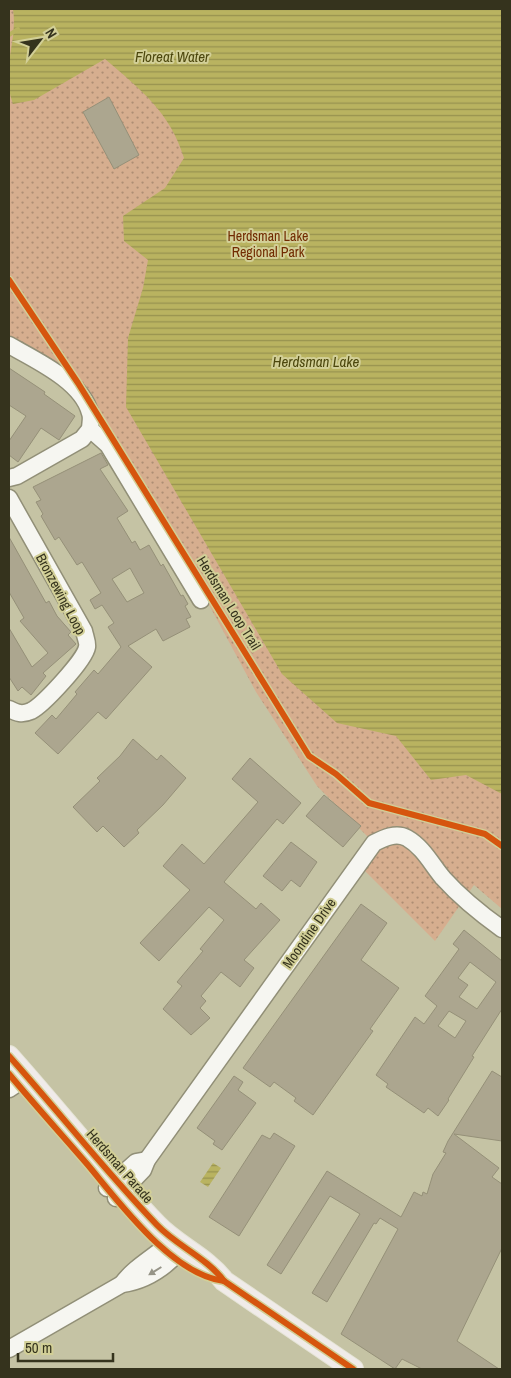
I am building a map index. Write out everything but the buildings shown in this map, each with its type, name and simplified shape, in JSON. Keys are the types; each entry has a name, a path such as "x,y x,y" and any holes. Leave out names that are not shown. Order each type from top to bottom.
{"main road":[{"name":"Herdsman Parade","path":"14,1076 115,1189 147,1234 173,1249 209,1279 224,1281 353,1369"}],"street":[{"path":"9,345 64,377 74,387 90,413 90,429 82,439 17,476 9,478"},
{"path":"90,429 108,445 201,600"},
{"name":"Bronzewing Loop","path":"9,498 84,632 87,647 81,659 46,698 32,710 19,714 9,709"},
{"name":"Moondine Drive","path":"115,1189 136,1162 147,1160 374,843 393,835 406,837 420,849 444,879 474,909 502,929"},
{"path":"9,1350 122,1284 136,1282 173,1249"}],"green space":[{"name":"Herdsman Lake","path":"9,9 502,9 502,909 474,885 435,941 364,870 374,843 317,786 256,692 208,603 74,378 9,337"}],"water":[{"name":"Herdsman Lake","path":"13,9 502,9 502,794 466,775 431,780 396,736 337,723 282,674 126,407 128,338 143,288 148,260 124,241 123,216 165,188 184,158 178,142 171,127 152,102 105,59 34,100 13,104 9,92 8,79 14,21"},
{"path":"213,1163 221,1168 208,1187 200,1182"}],"waterway":[{"path":"9,35 18,29"}],"cycle path":[{"name":"Herdsman Loop Trail","path":"9,280 78,383 309,756 336,774 369,803 485,834 502,846"},
{"path":"9,1056 119,1184 157,1225 201,1259 224,1281 353,1369"},
{"path":"9,1074 148,1234 185,1266 204,1276 224,1281"}],"water label":[{"name":"Floreat Water","path":"172,56"}],"park label":[{"name":"Herdsman Lake Regional Park","path":"268,244"}]}
